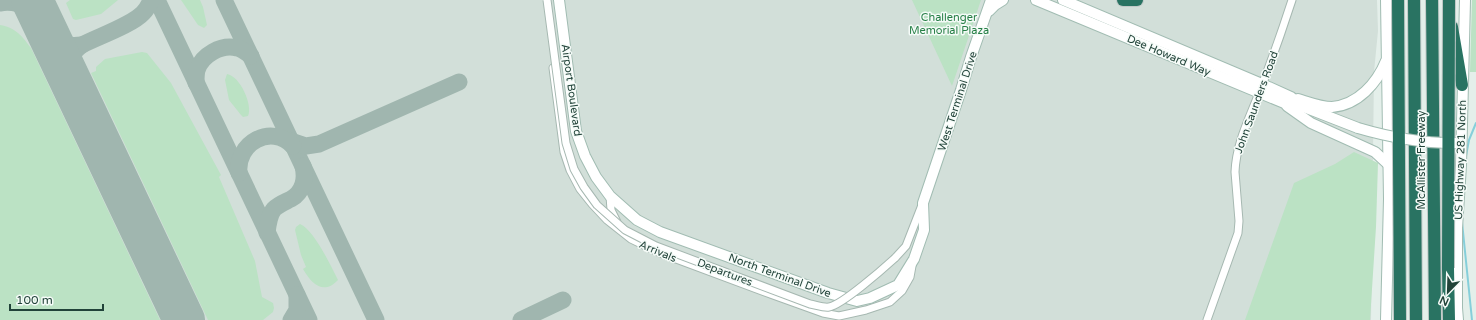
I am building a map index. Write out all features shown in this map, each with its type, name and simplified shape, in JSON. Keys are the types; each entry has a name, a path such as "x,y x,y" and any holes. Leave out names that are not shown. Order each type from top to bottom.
{"highway":[{"path":"1123,0 1137,0"},
{"path":"1398,0 1400,320"},
{"name":"McAllister Freeway","path":"1414,0 1416,320"},
{"name":"McAllister Freeway","path":"1432,0 1435,320"},
{"path":"1448,0 1462,85"},
{"path":"1448,0 1449,320"}],"main road":[{"name":"Airport Boulevard","path":"559,0 577,137 596,177"},
{"path":"985,0 986,14"},
{"name":"West Terminal Drive","path":"923,203 991,0"},
{"path":"986,14 995,5 1003,0"},
{"path":"1040,2 1047,0 1075,10 1091,12"},
{"name":"Dee Howard Way","path":"1063,0 1091,12 1150,42"},
{"path":"1386,0 1388,57 1386,320"},
{"name":"US Highway 281 North","path":"1457,316 1457,228 1461,165 1464,0"},
{"name":"Dee Howard Way","path":"1040,2 1150,42 1287,100 1358,128 1404,140 1429,143 1461,143"},
{"path":"1287,100 1330,107 1346,104 1372,86 1382,72 1388,57"},
{"path":"1287,100 1311,123 1375,152 1388,165"},
{"name":"North Terminal Drive","path":"596,177 610,196 637,220 660,232 828,293 857,300 870,298 898,285 914,259 924,230 923,203"}],"street":[{"name":"Arrivals","path":"545,0 564,152 570,170 580,188 592,204 607,220 631,239 660,253 773,295 824,313 839,316 866,310 890,302 902,291 910,276 914,259"},
{"name":"Departures","path":"545,0 566,144 574,169 584,187 598,205 625,230 656,246 810,304 830,307 860,287 896,258 906,246 923,203"},
{"name":"John Saunders Road","path":"1207,320 1238,234 1239,221 1235,185 1235,164 1240,142 1292,0"},
{"path":"610,196 611,210 617,223 631,239"}],"shaded area":[{"path":"0,0 1377,0 1378,31 1374,72 1371,320 0,320"}],"green space":[{"path":"70,0 118,0 101,14 76,20 73,19 66,3"},
{"path":"181,0 200,0 207,25 204,28 198,25"},
{"name":"Challenger Memorial Plaza","path":"912,0 981,0 952,86"},
{"path":"1472,0 1476,0 1476,72 1470,72"},
{"path":"0,25 14,30 31,48 160,320 0,320"},
{"path":"142,52 147,53 171,83 221,175 219,177 255,261 262,297 273,303 273,312 263,320 208,320 91,73 96,71 96,67 105,59"},
{"path":"227,74 232,76 241,85 249,105 248,116 243,117 229,100 225,80"},
{"path":"1354,152 1378,163 1376,227 1370,320 1245,320 1294,183 1335,164"},
{"path":"300,224 311,233 327,258 338,280 333,285 327,287 318,286 310,279 303,269 306,267 301,255 295,230"}],"waterway":[{"path":"1466,156 1469,140 1476,123"},
{"path":"1462,222 1472,320"}],"taxiway":[{"path":"68,74 71,58 78,48 131,22 146,10 151,0"},
{"path":"157,0 309,320"},
{"path":"224,0 376,320"},
{"path":"0,3 7,2 24,6 34,12 42,21"},
{"path":"47,32 63,44 71,46 82,45"},
{"path":"196,83 199,65 208,55 219,49 231,47 237,48 251,56"},
{"path":"285,139 306,146 319,144 459,82"},
{"path":"239,173 243,153 249,145 257,140 275,136 284,139 293,146"},
{"path":"267,233 268,223 272,211 280,204 295,196 301,189 304,180 303,166"},
{"path":"291,320 297,310 297,295"},
{"path":"521,320 563,300"}],"runway":[{"path":"32,0 184,320"}]}
